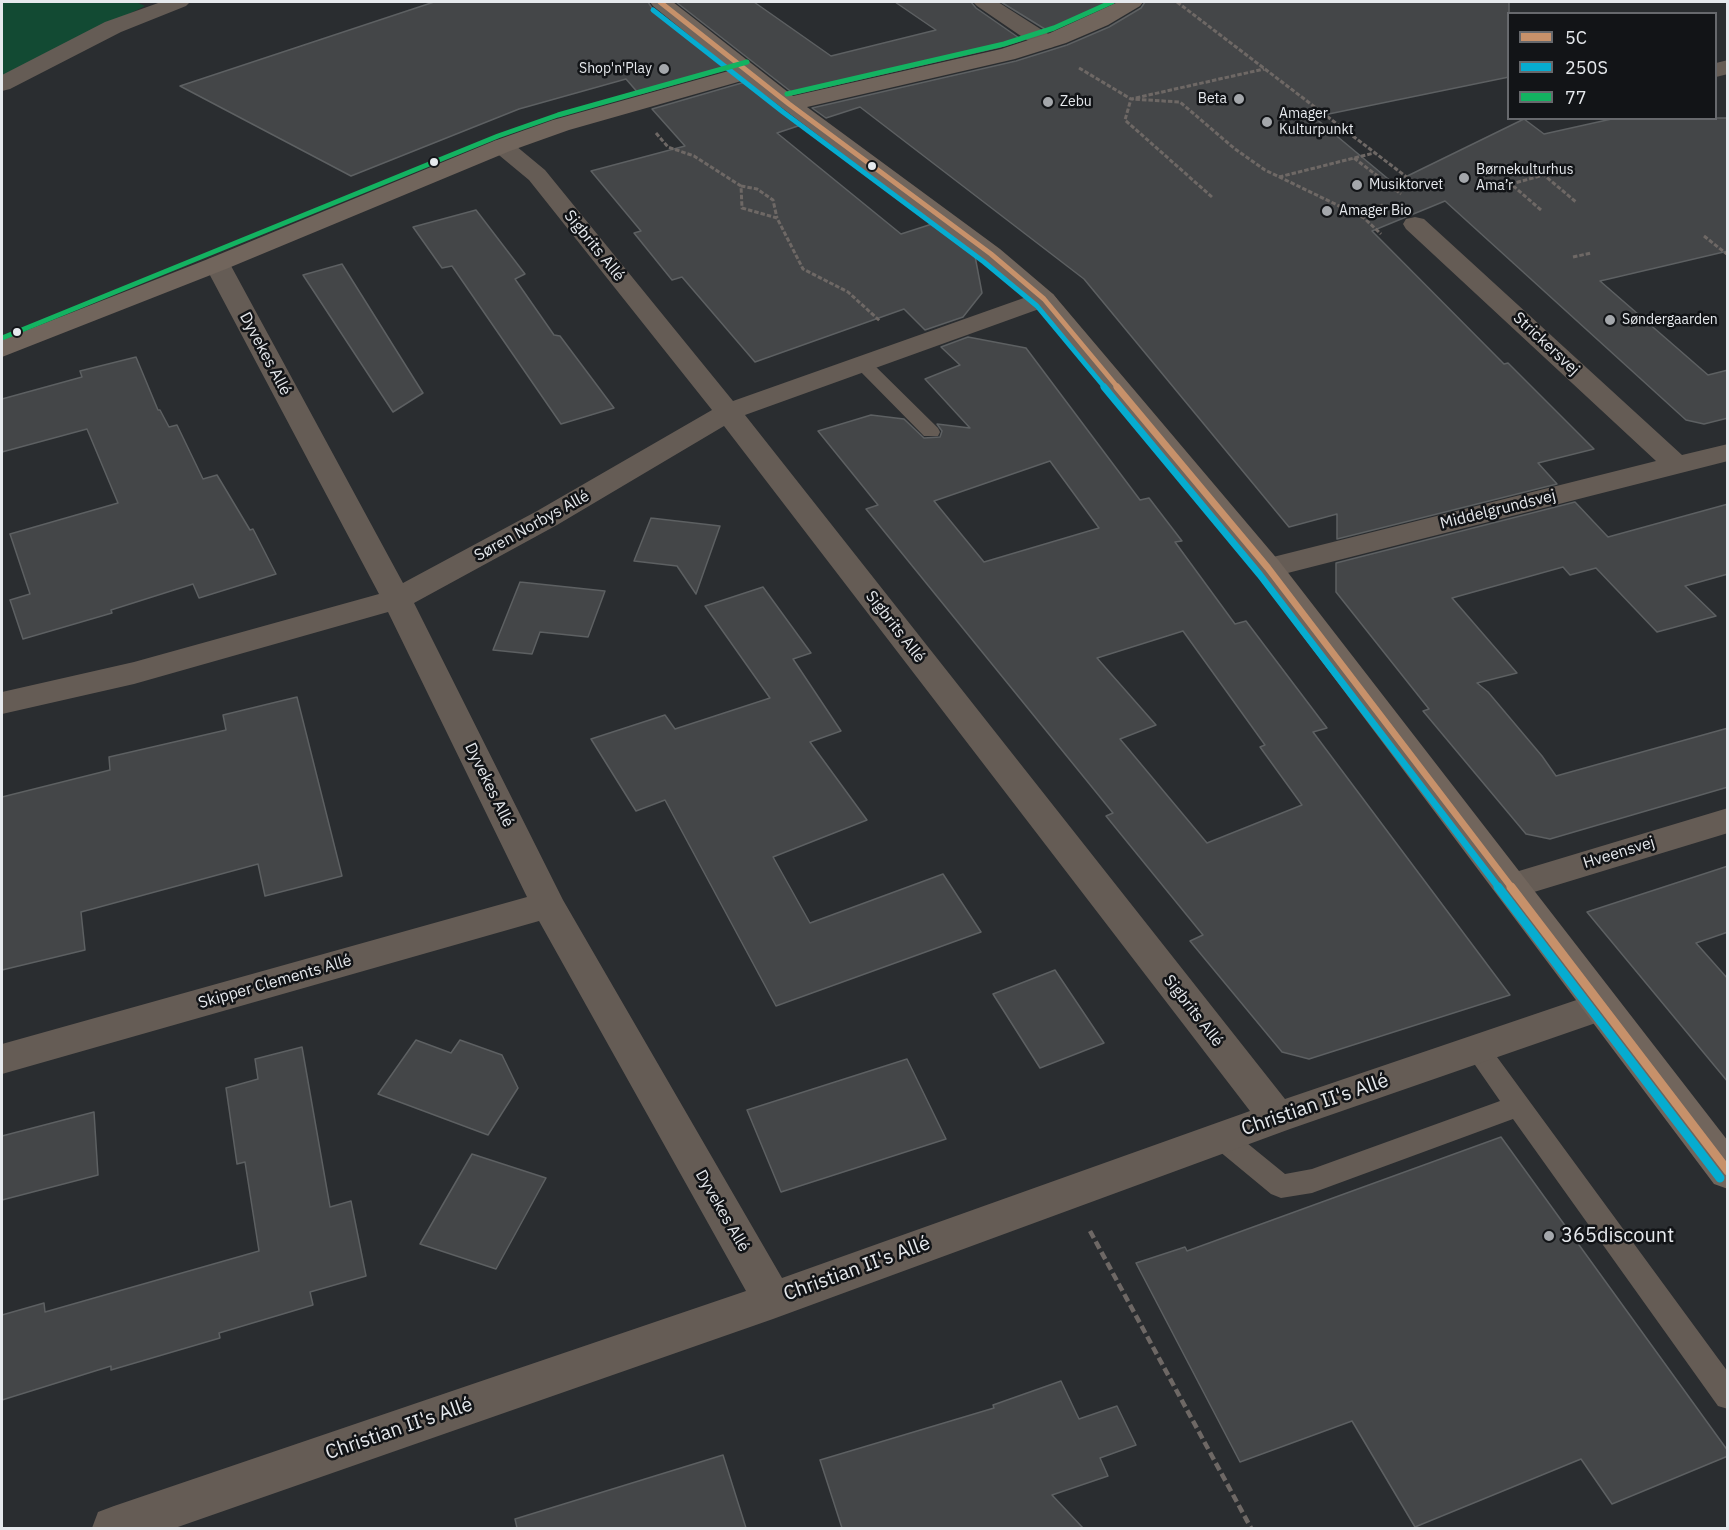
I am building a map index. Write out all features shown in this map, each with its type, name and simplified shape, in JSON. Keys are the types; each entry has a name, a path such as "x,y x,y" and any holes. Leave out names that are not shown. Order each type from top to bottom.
{"street":[{"path":"2,84 113,27 179,2"},
{"path":"660,2 789,104 992,254 1044,299 1268,568 1600,1007 1728,1172"},
{"path":"984,2 1052,40"},
{"path":"789,104 1007,54 1052,40 1100,20 1133,2"},
{"path":"2,349 217,264 502,146 561,125 750,72"},
{"name":"Sigbrits Allé","path":"502,146 537,176 728,412 1276,1118"},
{"name":"Strickersvej","path":"1415,224 1676,465"},
{"name":"Dyvekes Allé","path":"217,264 398,599 548,905 773,1300"},
{"name":"Søren Norbys Allé","path":"2,703 134,673 398,599 547,518 728,412 1044,299"},
{"name":"Middelgrundsvej","path":"1268,568 1728,452"},
{"name":"Hveensvej","path":"1510,886 1728,820"},
{"name":"Skipper Clements Allé","path":"2,1059 548,905"},
{"name":"Christian II's Allé","path":"114,1528 773,1300 1276,1118 1600,1007"}],"lane":[{"path":"862,363 931,432"},
{"path":"1477,1049 1728,1396"},
{"path":"1222,1138 1281,1186 1312,1180 1518,1106"}],"path":[{"path":"1178,2 1429,194"},
{"path":"1052,40 1077,66 1131,99 1180,102 1235,149 1264,170 1364,218 1386,240"},
{"path":"1131,99 1265,69"},
{"path":"1131,99 1125,120 1212,197"},
{"path":"632,105 668,147 694,156 741,186 757,189 773,200 777,218 803,269 848,292 910,346"},
{"path":"1278,177 1375,153"},
{"path":"1354,158 1392,188"},
{"path":"1541,210 1511,184 1544,175 1576,202"},
{"path":"741,186 742,208 777,218"},
{"path":"1704,237 1728,255"},
{"path":"1573,258 1591,253"},
{"path":"1070,1192 1251,1528"}],"green space":[{"path":"2,2 136,2 145,6 2,77"}],"building":[{"path":"434,2 648,2 652,8 727,69 639,94 626,79 519,109 351,176 180,86"},
{"path":"676,2 754,2 831,56 936,30 895,2 971,2 976,8 1022,40 794,94"},
{"path":"1001,2 1114,2 1048,31"},
{"path":"1145,2 1509,2 1507,77 1314,117 1393,183 1522,120 1525,120 1544,134 1607,120 1717,120 1717,118 1728,118 1728,251 1600,281 1708,375 1728,370 1728,418 1704,424 1686,420 1445,201 1372,231 1504,364 1508,363 1594,449 1538,463 1557,484 1337,539 1337,514 1289,527 1084,279 860,107 826,118 812,108 1016,61 1067,45 1109,27 1141,8"},
{"path":"745,82 801,125 777,133 901,234 932,224 975,256 982,293 963,317 925,330 904,309 755,362 682,277 672,280 634,233 641,231 591,171 685,146 652,109"},
{"path":"476,210 525,274 515,279 554,335 560,336 614,408 561,424 452,266 442,268 413,227"},
{"path":"342,264 423,393 393,412 303,275"},
{"path":"968,337 1026,348 1140,500 1149,498 1182,541 1175,542 1235,624 1246,621 1327,728 1313,732 1510,995 1309,1059 1282,1052 1190,941 1203,935 1106,816 1113,813 866,509 878,505 818,431 871,415 904,419 924,438 940,437 942,431 937,424 970,428 925,379 960,365 941,347","holes":["1050,461 1099,528 984,562 934,501","1183,631 1265,745 1260,747 1302,805 1207,843 1120,739 1156,725 1097,658"]},
{"path":"136,357 158,410 169,427 177,425 203,479 217,475 250,530 253,529 276,574 199,598 193,584 111,610 112,613 23,639 10,600 30,594 10,534 118,503 87,429 2,452 2,399 82,377 80,371"},
{"path":"1575,502 1608,537 1728,504 1728,574 1685,586 1716,616 1657,632 1596,568 1570,575 1563,567 1452,598 1517,673 1477,683 1488,692 1556,776 1728,728 1728,787 1550,839 1526,834 1423,711 1429,709 1336,592 1336,563"},
{"path":"651,518 720,526 696,594 677,566 634,561"},
{"path":"520,582 605,591 588,637 540,632 532,654 493,650"},
{"path":"763,587 811,653 793,659 841,731 810,742 867,820 773,857 810,923 943,874 981,932 776,1006 665,800 636,811 591,739 665,715 675,729 770,698 705,606"},
{"path":"297,697 342,876 265,896 258,864 81,912 85,950 2,970 2,797 110,770 109,757 226,730 223,715"},
{"path":"1728,866 1728,932 1696,943 1728,979 1728,1082 1587,912"},
{"path":"1055,970 1104,1043 1040,1068 993,994"},
{"path":"416,1040 451,1053 460,1040 502,1055 518,1088 488,1135 378,1094"},
{"path":"302,1047 330,1207 351,1201 366,1276 310,1292 313,1305 219,1333 220,1338 111,1370 111,1366 2,1400 2,1315 44,1303 45,1312 259,1251 245,1162 237,1164 226,1088 258,1079 255,1059"},
{"path":"907,1059 946,1139 781,1192 747,1110"},
{"path":"94,1112 98,1175 2,1200 2,1136"},
{"path":"1501,1137 1728,1451 1728,1456 1612,1504 1581,1459 1415,1527 1352,1421 1240,1462 1136,1263 1185,1247 1187,1251"},
{"path":"472,1154 546,1178 496,1269 420,1244"},
{"path":"1061,1381 1079,1419 1117,1406 1136,1445 1100,1458 1108,1476 1052,1495 1083,1528 842,1528 820,1460 994,1408 993,1405"},
{"path":"723,1455 746,1528 517,1528 515,1519"}],"transit line":[{"name":"5C","path":"660,2 789,104 991,254 1044,299 1268,568 1728,1171"},
{"name":"77","path":"787,94 1004,44 1054,28 1112,2"},
{"name":"250S","path":"653,10 783,112 984,262 1037,306 1260,575 1720,1178"},
{"name":"77","path":"2,338 498,136 558,115 747,62"}],"place":[{"name":"Shop'n'Play","path":"664,69"},
{"name":"Beta","path":"1239,99"},
{"name":"Zebu","path":"1048,102"},
{"name":"Amager Kulturpunkt","path":"1267,122"},
{"name":"Børnekulturhus Ama’r","path":"1464,178"},
{"name":"Musiktorvet","path":"1357,185"},
{"name":"Amager Bio","path":"1327,211"},
{"name":"Søndergaarden","path":"1610,320"},
{"name":"365discount","path":"1549,1236"}]}
